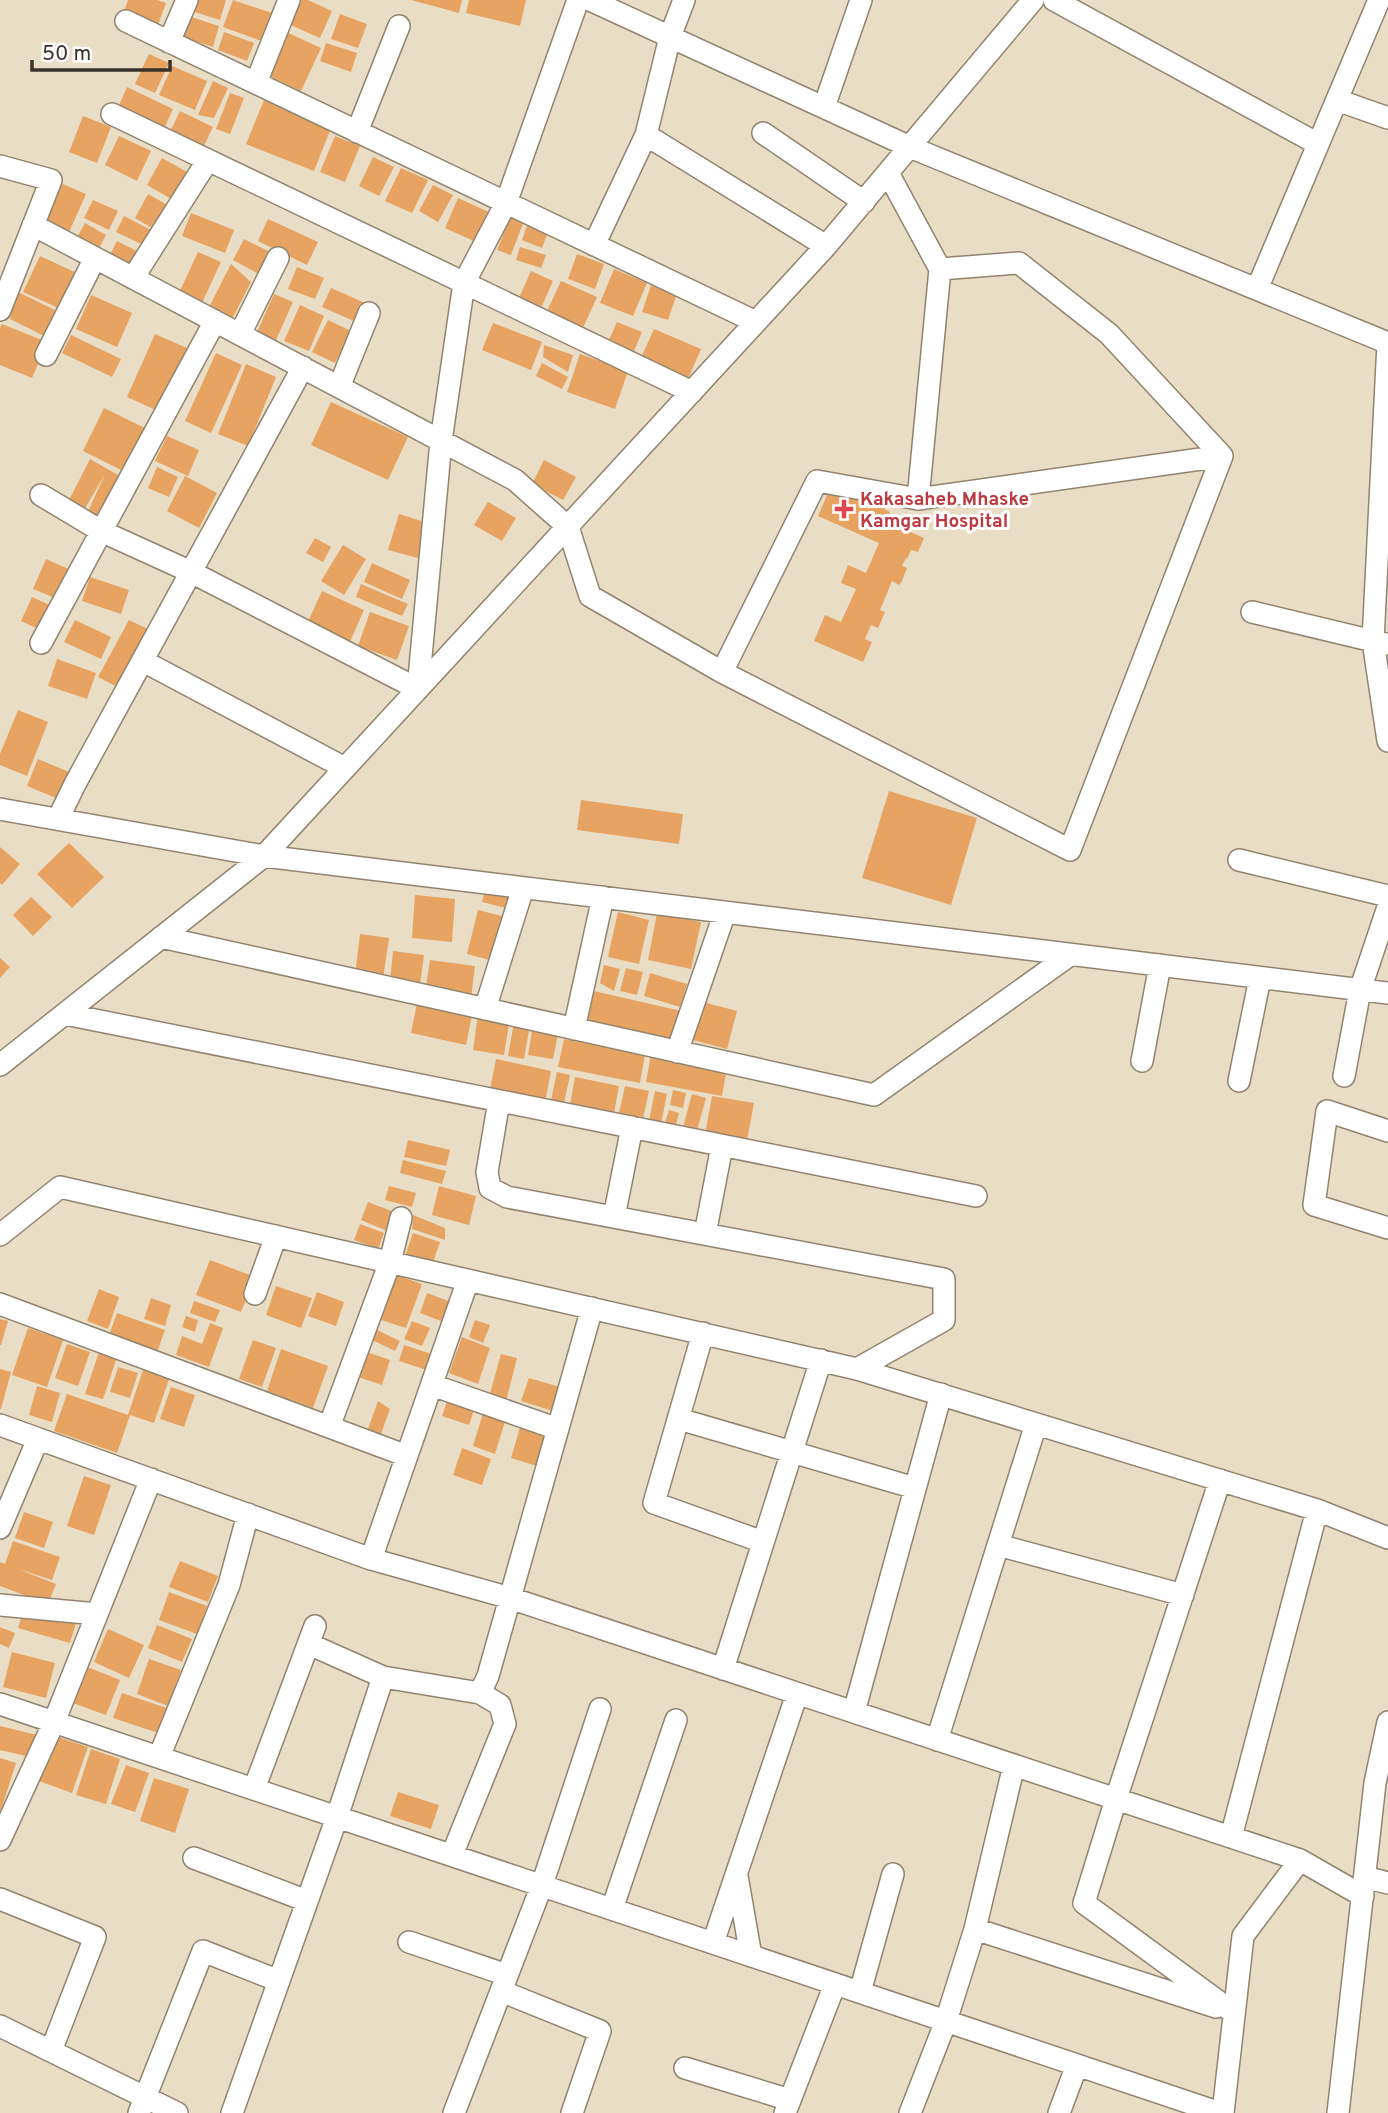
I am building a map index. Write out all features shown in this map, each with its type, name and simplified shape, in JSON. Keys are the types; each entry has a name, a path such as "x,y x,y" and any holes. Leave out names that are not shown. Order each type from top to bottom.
{"street":[{"path":"169,42 187,0"},
{"path":"256,83 289,0"},
{"path":"418,689 441,441 464,283 506,203 579,0"},
{"path":"590,0 910,147 1388,343 1380,643 1388,741"},
{"path":"594,245 646,135 670,37 684,0"},
{"path":"824,107 861,0"},
{"path":"0,1065 264,856 826,246 1033,0"},
{"path":"1054,0 1318,144"},
{"path":"1257,289 1380,0 1388,2"},
{"path":"125,21 756,322"},
{"path":"358,132 399,26"},
{"path":"1337,100 1388,118"},
{"path":"112,114 692,393"},
{"path":"763,133 864,202"},
{"path":"646,135 826,246"},
{"path":"133,278 208,160"},
{"path":"0,166 51,180 0,310"},
{"path":"888,173 940,269 918,499"},
{"path":"33,225 515,480 568,527 590,596 722,672 1070,850 1222,456"},
{"path":"46,355 95,258"},
{"path":"240,334 278,258"},
{"path":"940,269 1019,263 1109,334 1222,456"},
{"path":"339,387 369,313"},
{"path":"41,643 215,321"},
{"path":"58,819 303,368"},
{"path":"722,672 817,481 918,499 1222,456"},
{"path":"41,495 101,531 191,572 418,689"},
{"path":"1252,612 1380,643"},
{"path":"142,661 345,768"},
{"path":"0,809 264,856 1388,993"},
{"path":"1239,860 1388,896"},
{"path":"485,1009 523,888"},
{"path":"574,1029 603,897"},
{"path":"1344,1076 1360,990 1388,907"},
{"path":"677,1052 725,912"},
{"path":"161,937 874,1095 1070,954"},
{"path":"1142,1061 1160,965"},
{"path":"1238,1081 1260,978"},
{"path":"65,1014 976,1196"},
{"path":"499,1101 487,1172 491,1188 507,1198 944,1279 944,1320 857,1369"},
{"path":"1388,1131 1327,1111 1314,1205 1388,1228"},
{"path":"614,1217 632,1127"},
{"path":"705,1234 722,1146"},
{"path":"0,1235 60,1187 592,1308 707,1341 821,1360 857,1369 1317,1510 1388,1538"},
{"path":"329,1427 390,1262 401,1218"},
{"path":"254,1294 276,1236"},
{"path":"371,1559 468,1280"},
{"path":"0,1304 407,1456"},
{"path":"480,1693 488,1676 592,1308"},
{"path":"707,1341 679,1419 654,1503 763,1542"},
{"path":"723,1669 821,1360"},
{"path":"432,1385 558,1429"},
{"path":"853,1712 941,1394"},
{"path":"679,1419 915,1488"},
{"path":"937,1740 1036,1424"},
{"path":"0,1425 371,1559 510,1598 1300,1860 1364,1887 1388,1883"},
{"path":"0,1528 38,1439"},
{"path":"0,1840 54,1721 151,1479"},
{"path":"1220,1480 1084,1903 1234,2013"},
{"path":"1231,1837 1317,1510"},
{"path":"159,1757 229,1585 248,1514"},
{"path":"998,1545 1183,1595"},
{"path":"0,1605 97,1614"},
{"path":"254,1789 312,1635 383,1677 480,1693 500,1705 505,1724 452,1855"},
{"path":"232,2113 337,1817 383,1677"},
{"path":"713,1943 797,1693"},
{"path":"0,1704 1221,2113 1243,1936 1300,1860"},
{"path":"454,2113 542,1885 600,1709"},
{"path":"612,1909 676,1720"},
{"path":"1338,2113 1364,1887 1381,1785 1388,1722"},
{"path":"910,2113 946,2021 975,1929 1014,1765"},
{"path":"194,1858 307,1901"},
{"path":"736,1874 751,1956"},
{"path":"860,1992 892,1874"},
{"path":"0,1899 95,1937 51,2051"},
{"path":"975,1929 1234,2013"},
{"path":"409,1942 504,1983 600,2031 572,2113"},
{"path":"142,2105 203,1951 279,1981"},
{"path":"685,2068 788,2106 835,1984"},
{"path":"0,2026 51,2051 142,2105 177,2113"},
{"path":"1059,2113 1077,2065"}],"building":[{"path":"128,0 157,0 166,3 157,27 123,14"},
{"path":"194,0 226,0 220,20 191,11"},
{"path":"233,0 275,14 264,42 223,27"},
{"path":"297,0 308,0 332,11 320,38 286,23"},
{"path":"411,0 462,0 459,13"},
{"path":"469,0 526,0 520,26 466,13"},
{"path":"340,14 367,24 358,48 331,39"},
{"path":"188,16 219,26 213,47 181,37"},
{"path":"284,31 321,48 301,91 265,74"},
{"path":"224,32 254,43 247,61 218,50"},
{"path":"326,43 357,53 351,72 320,61"},
{"path":"149,54 169,63 155,93 135,84"},
{"path":"172,66 207,81 195,110 159,95"},
{"path":"213,81 228,88 214,118 198,115"},
{"path":"127,87 173,109 163,131 117,110"},
{"path":"230,93 244,98 230,134 216,129"},
{"path":"264,100 331,128 314,171 246,144"},
{"path":"180,111 213,127 202,150 169,134"},
{"path":"83,116 111,127 97,163 69,152"},
{"path":"119,136 151,151 137,181 105,165"},
{"path":"335,136 360,146 345,182 320,172"},
{"path":"373,157 394,167 379,196 359,186"},
{"path":"162,158 189,173 173,200 147,185"},
{"path":"401,168 428,180 412,213 385,201"},
{"path":"58,182 86,194 67,237 43,219"},
{"path":"433,185 453,195 438,222 419,211"},
{"path":"148,194 171,207 157,231 135,218"},
{"path":"458,198 491,213 478,243 445,228"},
{"path":"93,200 118,211 109,230 84,218"},
{"path":"191,213 234,230 225,253 182,236"},
{"path":"512,213 525,218 511,255 497,250"},
{"path":"124,216 151,230 143,245 116,232"},
{"path":"268,219 318,242 307,265 258,241"},
{"path":"85,223 106,235 95,255 74,243"},
{"path":"528,223 548,232 542,248 522,240"},
{"path":"244,239 270,252 259,274 233,260"},
{"path":"117,241 139,252 132,268 109,257"},
{"path":"520,247 546,255 541,268 516,260"},
{"path":"198,252 221,262 201,305 178,295"},
{"path":"577,254 604,264 595,289 568,279"},
{"path":"40,256 79,274 63,310 23,292"},
{"path":"231,264 251,282 230,323 207,311"},
{"path":"297,267 324,278 315,299 288,289"},
{"path":"614,269 647,283 633,316 600,303"},
{"path":"531,271 553,281 541,308 519,298"},
{"path":"561,281 597,297 583,328 547,311"},
{"path":"651,285 677,293 668,320 642,312"},
{"path":"331,288 365,303 356,322 322,307"},
{"path":"16,291 59,312 46,337 10,319"},
{"path":"274,294 293,302 276,340 257,332"},
{"path":"91,295 132,313 117,347 76,329"},
{"path":"300,305 324,316 309,351 284,341"},
{"path":"328,320 351,331 335,363 312,352"},
{"path":"617,322 642,332 634,351 609,340"},
{"path":"493,323 542,342 531,370 482,350"},
{"path":"2,324 47,342 32,378 0,365"},
{"path":"654,329 701,349 687,381 640,360"},
{"path":"155,334 187,348 158,411 127,397"},
{"path":"71,335 121,359 112,377 62,353"},
{"path":"544,345 573,355 568,372 543,357"},
{"path":"216,353 242,365 211,433 185,421"},
{"path":"580,354 628,371 615,409 567,392"},
{"path":"542,363 568,377 562,389 536,376"},
{"path":"246,364 276,377 248,446 218,434"},
{"path":"331,402 408,437 388,480 311,445"},
{"path":"104,408 149,430 127,473 83,451"},
{"path":"167,436 199,450 188,476 155,461"},
{"path":"90,459 123,478 102,523 86,516 105,474 83,512 67,504"},
{"path":"544,460 576,477 563,500 532,484"},
{"path":"157,467 178,477 169,497 148,488"},
{"path":"185,476 217,493 199,528 167,511"},
{"path":"831,486 863,501 861,505 869,509 871,503 890,512 887,518 895,521 893,524 924,538 918,552 911,550 906,558 902,566 907,568 902,581 899,585 892,581 880,610 885,612 878,628 871,625 865,639 872,642 863,662 814,641 825,615 841,622 856,589 841,583 848,565 866,573 879,543 818,516"},
{"path":"488,502 516,518 502,541 474,525"},
{"path":"399,514 428,523 418,558 388,550"},
{"path":"315,538 331,547 323,562 306,553"},
{"path":"343,545 366,559 344,595 321,581"},
{"path":"46,559 73,571 60,600 33,589"},
{"path":"372,563 410,580 402,599 364,582"},
{"path":"90,577 129,590 121,614 82,601"},
{"path":"361,584 408,604 402,616 356,597"},
{"path":"322,591 364,610 349,644 306,626"},
{"path":"32,597 54,607 43,631 21,621"},
{"path":"370,612 409,626 397,660 358,646"},
{"path":"75,620 111,637 101,659 64,642"},
{"path":"129,620 152,631 121,689 98,677"},
{"path":"57,659 96,673 87,699 48,686"},
{"path":"18,710 48,722 27,776 0,765 0,754"},
{"path":"38,759 74,774 63,801 27,786"},
{"path":"889,791 977,818 951,905 862,878"},
{"path":"581,800 683,814 679,844 577,830"},
{"path":"69,843 104,877 72,908 37,874"},
{"path":"0,847 20,864 2,885 0,883"},
{"path":"486,887 513,893 510,909 482,902"},
{"path":"415,895 455,899 452,942 412,938"},
{"path":"31,897 52,917 33,936 13,915"},
{"path":"478,910 509,918 497,962 467,954"},
{"path":"618,912 649,920 639,964 608,957"},
{"path":"657,913 701,922 691,969 648,960"},
{"path":"360,934 389,938 383,979 355,975"},
{"path":"393,951 424,955 420,985 390,981"},
{"path":"0,958 10,967 0,978"},
{"path":"430,960 475,966 471,998 425,992"},
{"path":"604,965 620,969 614,991 600,983"},
{"path":"626,968 643,972 637,995 620,991"},
{"path":"650,973 687,984 680,1007 644,996"},
{"path":"594,991 681,1011 674,1040 588,1020"},
{"path":"699,1001 737,1011 727,1049 689,1039"},
{"path":"417,1003 472,1015 466,1045 411,1033"},
{"path":"478,1014 510,1018 504,1055 473,1050"},
{"path":"514,1022 530,1025 524,1059 508,1056"},
{"path":"533,1025 559,1029 553,1059 528,1055"},
{"path":"564,1039 645,1055 640,1083 558,1067"},
{"path":"651,1054 727,1068 722,1096 646,1082"},
{"path":"496,1059 551,1071 545,1102 490,1090"},
{"path":"557,1072 570,1075 563,1108 550,1105"},
{"path":"575,1077 619,1086 613,1118 569,1110"},
{"path":"625,1086 649,1091 642,1123 618,1118"},
{"path":"673,1090 686,1093 683,1108 670,1105"},
{"path":"655,1091 667,1094 661,1124 649,1121"},
{"path":"692,1094 706,1098 696,1134 682,1131"},
{"path":"712,1096 754,1103 747,1141 705,1134"},
{"path":"669,1110 679,1113 674,1132 663,1129"},
{"path":"408,1140 450,1150 446,1166 404,1157"},
{"path":"403,1160 446,1171 442,1184 400,1173"},
{"path":"389,1186 416,1193 412,1207 385,1200"},
{"path":"439,1186 476,1196 469,1225 432,1215"},
{"path":"368,1202 394,1212 387,1231 361,1220"},
{"path":"413,1215 445,1228 445,1240 412,1229"},
{"path":"360,1224 384,1233 378,1249 354,1240"},
{"path":"413,1233 440,1242 431,1268 404,1259"},
{"path":"210,1260 255,1277 241,1312 196,1295"},
{"path":"393,1274 422,1284 406,1328 378,1319"},
{"path":"276,1286 312,1298 301,1328 266,1315"},
{"path":"99,1289 119,1297 108,1329 87,1321"},
{"path":"317,1292 344,1302 336,1326 308,1316"},
{"path":"427,1293 454,1303 446,1323 420,1313"},
{"path":"151,1298 171,1305 165,1326 144,1319"},
{"path":"194,1301 220,1310 215,1322 190,1313"},
{"path":"117,1313 165,1330 156,1355 108,1338"},
{"path":"186,1316 198,1320 195,1332 182,1327"},
{"path":"0,1319 8,1321 1,1345 0,1345"},
{"path":"475,1320 490,1325 483,1343 469,1337"},
{"path":"412,1321 430,1328 422,1346 404,1339"},
{"path":"210,1323 223,1328 209,1367 176,1355 182,1336 202,1344"},
{"path":"28,1328 63,1340 47,1387 12,1375"},
{"path":"373,1328 400,1341 395,1351 368,1338"},
{"path":"462,1337 490,1348 478,1384 449,1373"},
{"path":"253,1340 276,1348 262,1387 239,1379"},
{"path":"67,1344 90,1352 78,1386 55,1378"},
{"path":"404,1345 438,1356 433,1372 399,1361"},
{"path":"281,1349 328,1366 313,1408 267,1391"},
{"path":"99,1352 117,1357 103,1399 85,1394"},
{"path":"367,1352 390,1360 382,1385 358,1377"},
{"path":"501,1354 517,1358 506,1401 489,1397"},
{"path":"118,1367 138,1373 130,1398 110,1392"},
{"path":"0,1369 11,1372 1,1409 0,1409"},
{"path":"143,1370 169,1379 154,1423 130,1415 117,1453 54,1431 67,1394 128,1415"},
{"path":"529,1378 560,1387 553,1411 521,1401"},
{"path":"37,1386 60,1393 52,1422 29,1415"},
{"path":"171,1387 195,1395 184,1427 160,1419"},
{"path":"448,1398 475,1407 469,1425 442,1416"},
{"path":"378,1401 390,1409 381,1434 368,1429"},
{"path":"484,1410 506,1418 495,1454 473,1446"},
{"path":"521,1424 548,1433 537,1466 511,1458"},
{"path":"462,1448 491,1459 482,1485 453,1475"},
{"path":"84,1476 111,1485 94,1535 67,1526"},
{"path":"24,1512 53,1522 44,1548 15,1538"},
{"path":"13,1541 60,1557 52,1580 18,1569 56,1584 48,1604 0,1586 0,1562 5,1564"},
{"path":"180,1561 218,1576 208,1602 169,1587"},
{"path":"169,1592 207,1606 197,1634 159,1620"},
{"path":"24,1609 76,1623 70,1643 18,1628"},
{"path":"157,1625 192,1639 182,1662 148,1648"},
{"path":"0,1627 15,1633 9,1648 0,1644"},
{"path":"108,1629 144,1645 129,1678 94,1662"},
{"path":"12,1652 55,1663 46,1698 3,1687"},
{"path":"149,1659 181,1670 168,1706 137,1694"},
{"path":"85,1666 120,1680 106,1715 70,1702"},
{"path":"122,1693 170,1709 161,1734 113,1718"},
{"path":"0,1726 37,1735 26,1756 0,1750"},
{"path":"52,1735 88,1747 72,1793 36,1780"},
{"path":"91,1749 120,1759 106,1804 76,1795"},
{"path":"0,1758 16,1763 1,1810 0,1810"},
{"path":"126,1765 149,1773 135,1812 111,1804"},
{"path":"154,1778 189,1789 175,1833 140,1821"},
{"path":"398,1792 439,1805 431,1829 390,1816"}],"place":[{"name":"Kakasaheb Mhaske Kamgar Hospital","path":"844,509"}]}
